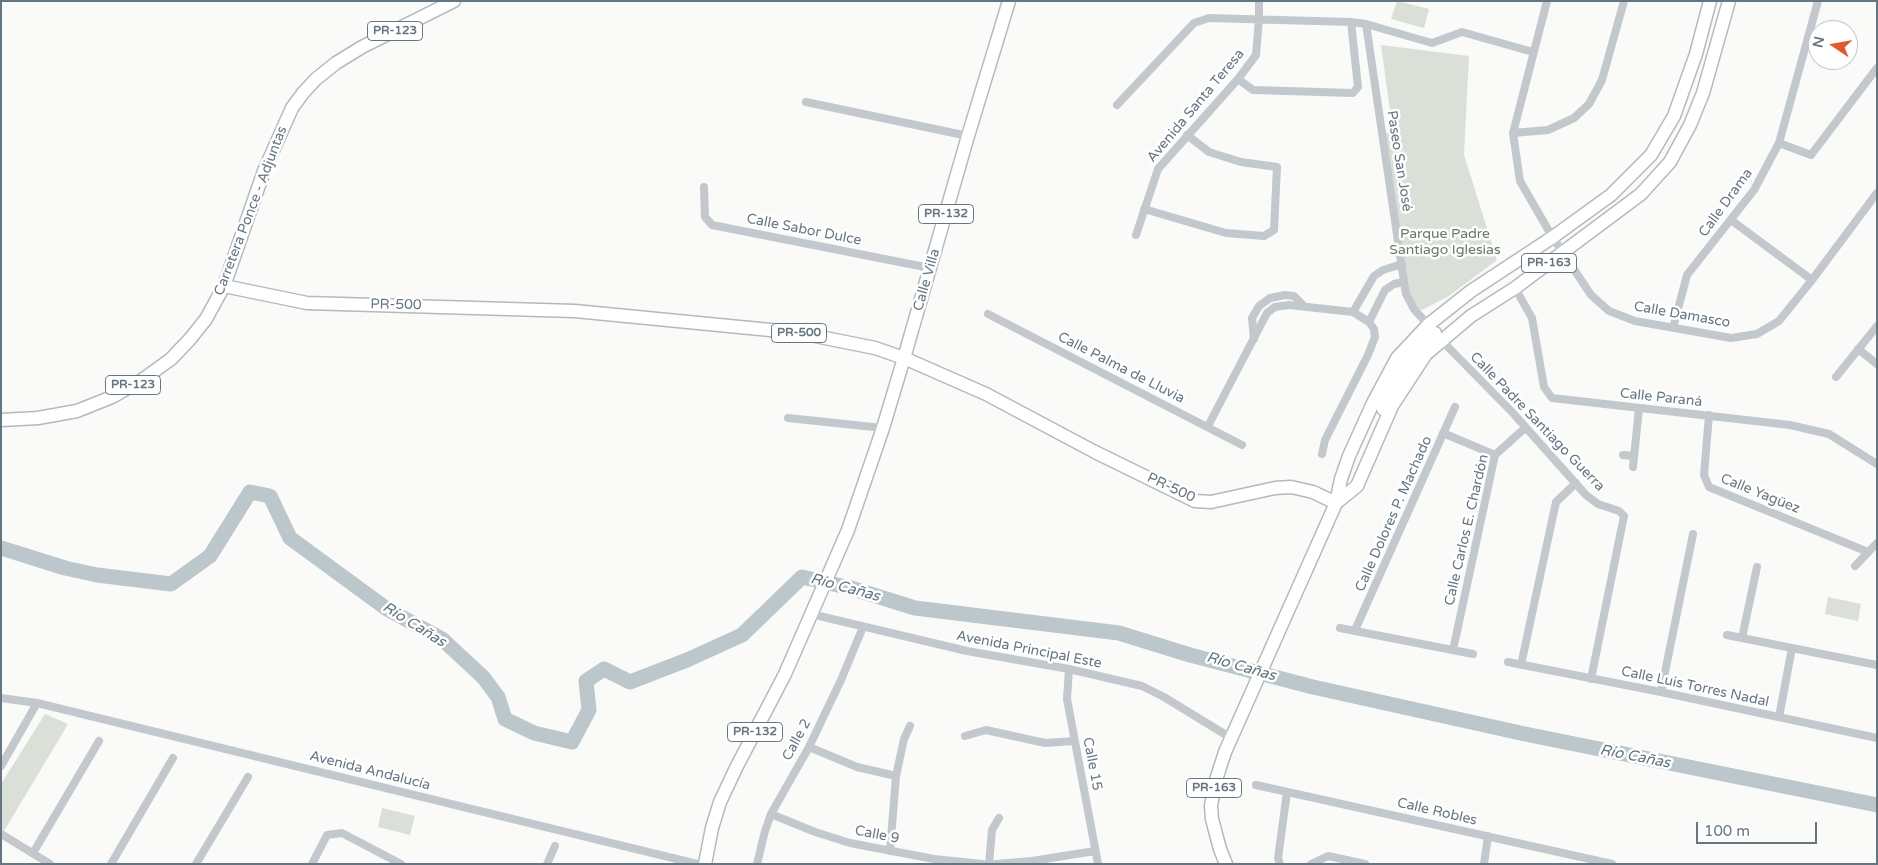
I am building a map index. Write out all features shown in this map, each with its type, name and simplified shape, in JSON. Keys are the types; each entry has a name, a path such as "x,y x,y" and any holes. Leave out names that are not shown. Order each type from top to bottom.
{"main road":[{"name":"Carretera Ponce - Adjuntas","path":"1,420 38,418 77,410 112,396 142,380 171,359 206,319 224,286 264,170 292,108 316,79 336,63 362,47 454,1"},
{"name":"Calle Villa","path":"814,609 848,530 883,428 1009,1"},
{"name":"PR-163","path":"1336,503 1357,486 1377,441 1383,411 1392,390 1408,363 1434,332 1489,280 1611,195 1651,155 1674,116 1696,54 1710,1"},
{"name":"PR-163","path":"1226,864 1215,834 1211,806 1218,772 1231,738 1336,503 1341,479 1349,456 1396,358 1434,332 1472,316 1515,288 1641,194 1670,162 1690,125 1703,93 1729,1"},
{"name":"PR-500","path":"224,286 307,303 575,311 801,333 875,348 904,358 986,394 1095,452 1194,501 1211,502 1259,490 1291,487 1313,492 1336,503"},
{"name":"PR-132","path":"705,864 712,828 720,802 785,674 814,609"}],"street":[{"name":"Avenida Santa Teresa","path":"1136,235 1158,168 1238,79 1256,55 1260,19 1258,1"},
{"name":"Calle Damasco","path":"1547,1 1514,133 1520,182 1591,295 1609,311 1635,322 1731,338 1757,334 1779,321 1877,193"},
{"path":"1514,133 1548,130 1574,118 1589,104 1602,80 1624,1"},
{"name":"Calle Drama","path":"1673,328 1687,274 1732,220 1754,190 1779,143 1818,1"},
{"path":"1118,105 1194,23 1209,18 1351,22 1366,24 1432,43 1462,32 1533,52"},
{"path":"1238,79 1253,90 1354,93 1358,87 1351,22"},
{"name":"Paseo San José","path":"1366,24 1406,294 1414,309 1434,332"},
{"path":"1779,143 1811,155 1877,68"},
{"path":"806,102 968,136"},
{"path":"1144,209 1226,232 1264,236 1274,230 1277,167 1241,162 1209,152 1187,135"},
{"name":"Calle Sabor Dulce","path":"704,188 705,217 712,225 930,268"},
{"path":"1732,220 1812,280"},
{"path":"1353,312 1374,276 1383,270 1402,264"},
{"path":"1369,322 1385,290 1394,284 1404,282"},
{"name":"Calle Paraná","path":"1515,288 1532,318 1544,387 1552,398 1790,425 1829,434 1877,464"},
{"path":"1254,339 1252,318 1259,306 1270,298 1285,295 1294,296 1304,306"},
{"path":"1208,426 1267,314 1275,307 1289,305 1353,312 1369,322 1374,328 1374,337 1368,355 1325,440 1322,454"},
{"name":"Calle Palma de Lluvia","path":"988,314 1242,444"},
{"path":"1836,377 1877,326"},
{"name":"Calle Padre Santiago Guerra","path":"1434,332 1512,412 1586,495 1598,504 1619,511 1624,516 1591,678"},
{"path":"1858,349 1877,364"},
{"name":"Calle Dolores P. Machado","path":"1355,630 1455,407"},
{"path":"1633,467 1639,408"},
{"name":"Calle Yagüez","path":"1708,415 1704,475 1709,487 1868,552"},
{"path":"788,418 883,428"},
{"name":"Calle Carlos E. Chardón","path":"1453,650 1495,455 1525,428"},
{"path":"1443,432 1495,455"},
{"path":"1623,455 1634,456"},
{"path":"1521,665 1556,502 1576,483"},
{"path":"1660,692 1693,534"},
{"path":"1855,566 1877,543"},
{"path":"1742,638 1757,567"},
{"name":"Avenida Principal Este","path":"814,609 863,627 967,652 1069,669 1142,686 1164,697 1231,738"},
{"name":"Calle 2","path":"757,864 765,831 772,814 809,747 842,680 863,627"},
{"path":"1340,628 1473,654"},
{"path":"1727,635 1877,666"},
{"path":"1779,717 1792,648"},
{"name":"Calle Luis Torres Nadal","path":"1508,662 1877,738"},
{"name":"Calle 15","path":"1069,669 1067,699 1098,864"},
{"name":"Avenida Andalucía","path":"1,698 37,704 697,864"},
{"path":"1,766 37,704"},
{"path":"890,850 896,776 904,739 910,726"},
{"path":"965,736 986,730 1045,743 1074,741"},
{"path":"33,853 99,741"},
{"path":"809,747 857,767 896,776"},
{"path":"111,864 173,758"},
{"path":"196,864 248,777"},
{"name":"Calle Robles","path":"1256,785 1612,864"},
{"path":"1280,864 1278,858 1287,792"},
{"name":"Calle 9","path":"772,814 850,844 934,859 982,864"},
{"path":"989,864 992,830 999,818"},
{"path":"1,834 50,864"},
{"path":"312,864 327,835 342,834 401,864"},
{"path":"1484,864 1488,836"},
{"path":"547,864 556,846"},
{"path":"996,864 1032,861 1095,851"},
{"path":"1311,864 1328,856 1365,864"}],"green space":[{"path":"1397,1 1429,9 1424,28 1391,19"},
{"name":"Parque Padre Santiago Iglesias","path":"1381,45 1469,56 1464,155 1497,260 1449,296 1422,310 1416,307 1408,293 1385,133 1393,132"},
{"path":"1828,597 1861,604 1858,621 1825,614"},
{"path":"45,714 68,724 4,831 1,829 1,784"},
{"path":"382,808 415,816 410,835 378,827"}],"waterway":[{"name":"Río Cañas","path":"1,548 65,568 97,575 171,584 210,556 250,492 270,496 290,538 387,609 442,639 483,677 498,697 505,719 534,733 572,742 589,710 586,681 604,669 630,682 687,660 742,635 802,577 851,588 915,608 1119,633 1190,655 1313,687 1525,734 1877,805"}]}
